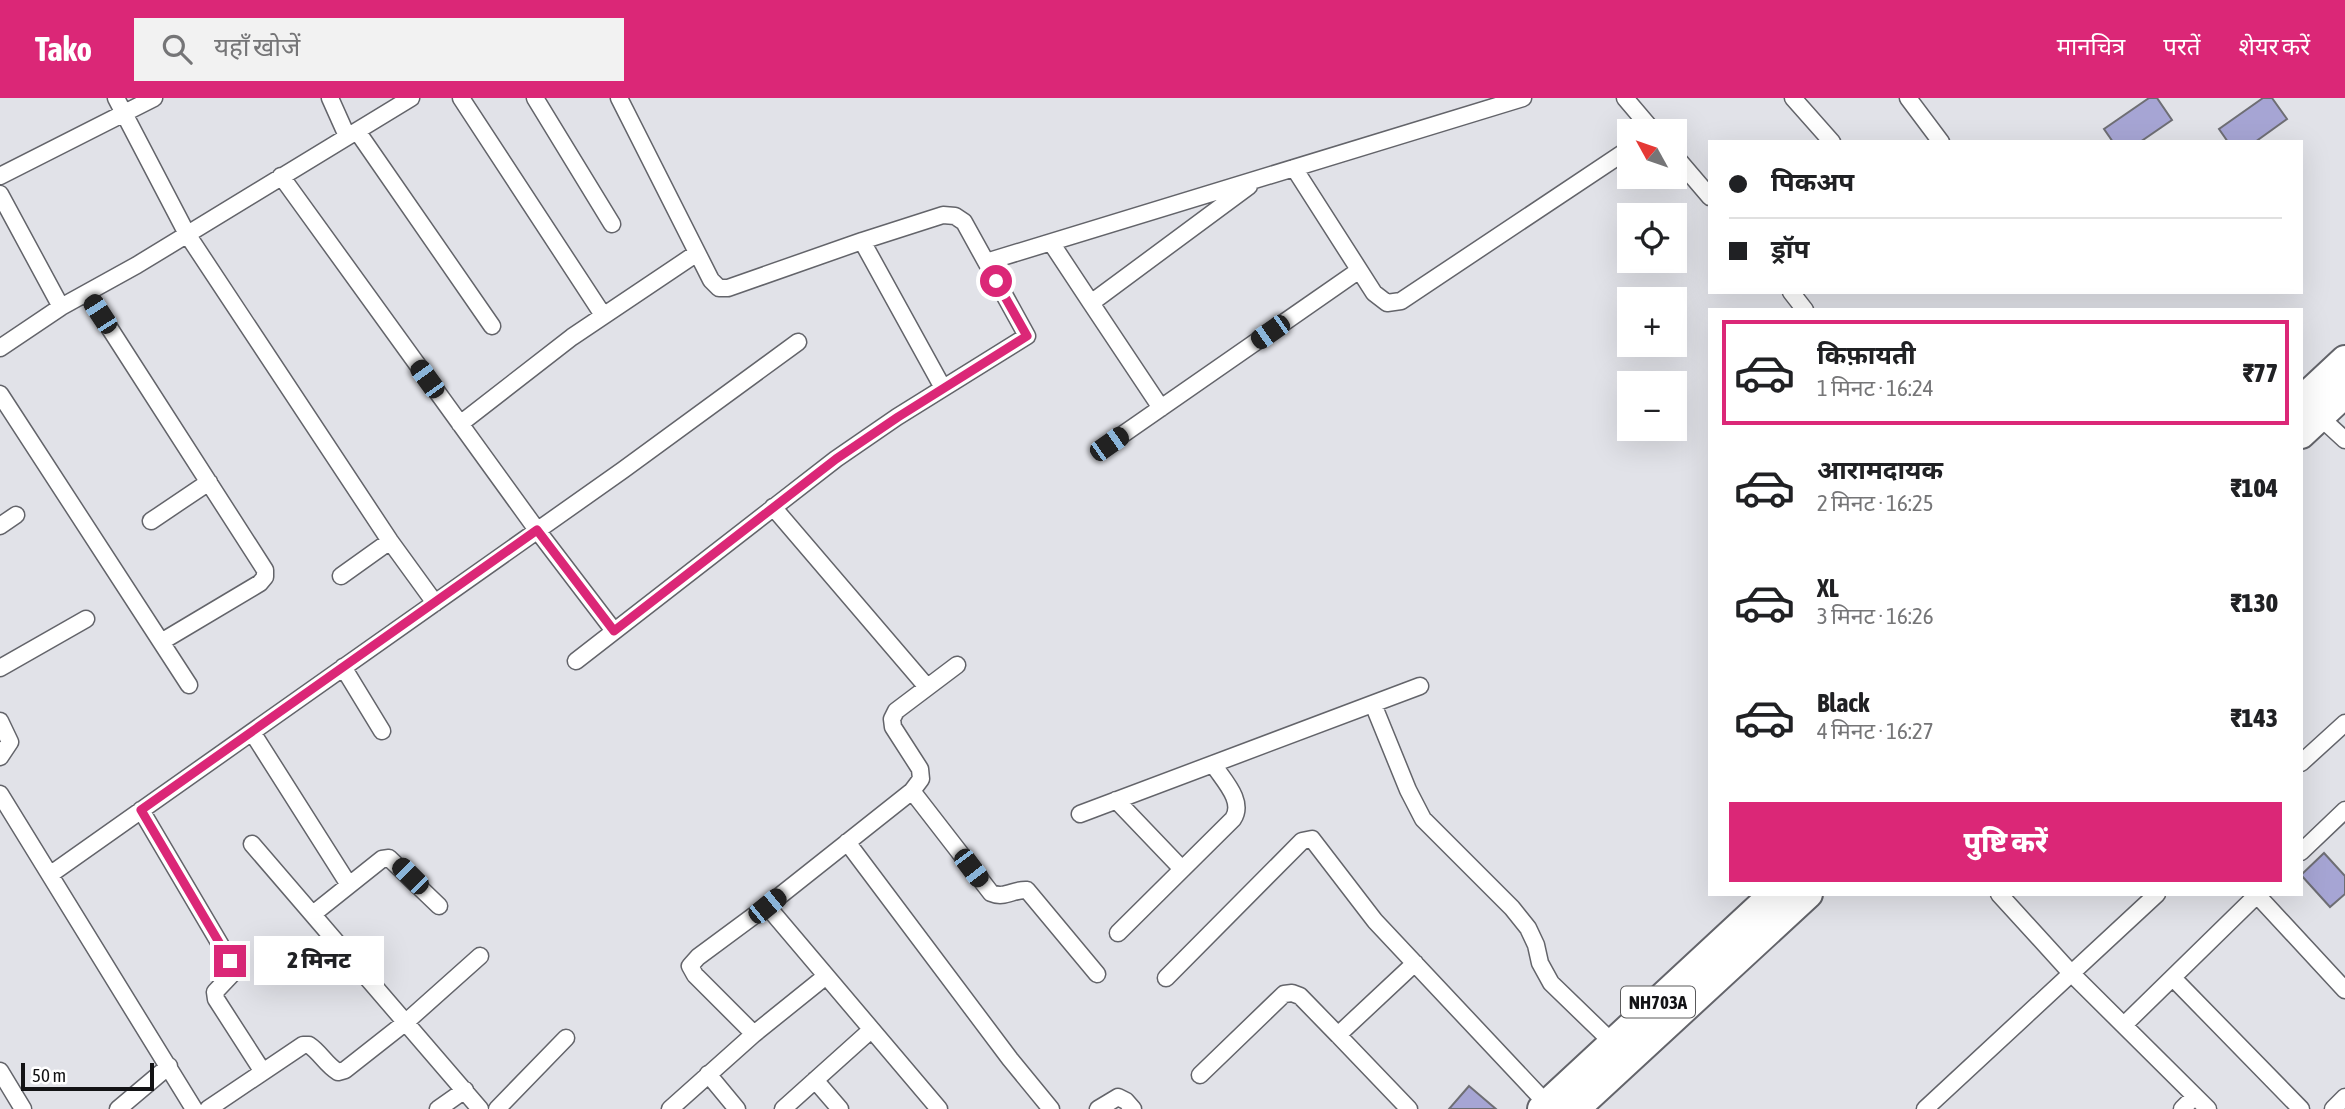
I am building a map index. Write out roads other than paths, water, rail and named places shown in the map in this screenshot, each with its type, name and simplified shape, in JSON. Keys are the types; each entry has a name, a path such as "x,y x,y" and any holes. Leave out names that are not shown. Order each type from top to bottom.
{"highway":[{"path":"2325,409 2345,360"},
{"name":"NH703A","path":"1544,1106 1772,896"},
{"name":"NH703A","path":"1575,1109 1806,896"}],"street":[{"path":"116,98 187,234 390,541 435,603"},
{"path":"0,176 154,98"},
{"path":"330,98 352,134 492,326"},
{"path":"0,348 61,307 411,98"},
{"path":"461,98 603,315"},
{"path":"535,98 612,224"},
{"path":"576,660 836,459 1027,336 964,222 955,216 943,215 729,288 719,288 711,280 619,98"},
{"path":"986,262 1523,98"},
{"path":"1625,98 1643,119"},
{"path":"1793,98 1830,140"},
{"path":"1908,98 1940,140"},
{"path":"1294,169 1358,271 1374,293 1387,303 1401,301 1617,157"},
{"path":"1687,170 1708,195"},
{"path":"281,176 537,530 614,631"},
{"path":"1091,303 1259,179"},
{"path":"0,194 61,307"},
{"path":"862,241 943,388"},
{"path":"1052,244 1161,408"},
{"path":"460,424 603,315 697,253"},
{"path":"1109,444 1358,271"},
{"path":"87,293 265,570 265,577 260,583 161,642"},
{"path":"1793,294 1803,308"},
{"path":"51,874 798,342"},
{"path":"0,394 189,685"},
{"path":"2325,409 2345,440"},
{"path":"151,520 209,482"},
{"path":"773,507 927,687"},
{"path":"0,526 16,515"},
{"path":"341,576 390,541"},
{"path":"0,668 86,619"},
{"path":"754,1034 695,975 690,966 698,957 912,791 921,779 919,769 893,727 892,719 896,711 957,665"},
{"path":"343,667 382,731"},
{"path":"1080,814 1420,686"},
{"path":"1373,704 1408,790 1423,819 1512,908 1528,928 1536,944 1540,963 1551,983 1613,1043"},
{"path":"0,721 10,742 0,757"},
{"path":"2303,760 2345,723"},
{"path":"252,732 349,885"},
{"path":"1118,933 1239,811 1238,802 1213,764"},
{"path":"912,791 991,893 1005,896 1020,889 1027,890 1097,974"},
{"path":"0,794 194,1109"},
{"path":"1116,800 1182,869"},
{"path":"141,810 233,967 230,978 215,992 216,999 262,1072"},
{"path":"2303,850 2345,810"},
{"path":"1166,978 1307,839 1316,843 1344,884 1375,921 1544,1106"},
{"path":"847,842 1002,1049 1051,1109"},
{"path":"252,844 480,1109"},
{"path":"313,914 382,859 389,858 439,906"},
{"path":"2001,896 2071,973 2208,1109"},
{"path":"1925,1109 2155,896"},
{"path":"2124,1025 2257,896"},
{"path":"2259,896 2345,990"},
{"path":"767,906 939,1109"},
{"path":"208,1109 303,1045 309,1045 338,1072 345,1070 406,1022 480,956"},
{"path":"1338,1035 1415,963"},
{"path":"670,1109 754,1034 826,976"},
{"path":"2173,978 2301,1109"},
{"path":"1200,1075 1284,994 1292,993 1300,996 1409,1109"},
{"path":"783,1109 871,1030"},
{"path":"497,1109 566,1038"},
{"path":"118,1109 169,1066"},
{"path":"0,1071 23,1109"},
{"path":"708,1074 737,1109"},
{"path":"815,1080 841,1109"},
{"path":"438,1109 465,1090"},
{"path":"2182,1109 2195,1096"},
{"path":"1098,1109 1118,1097 1133,1109"},
{"path":"2333,1109 2345,1097"}]}
